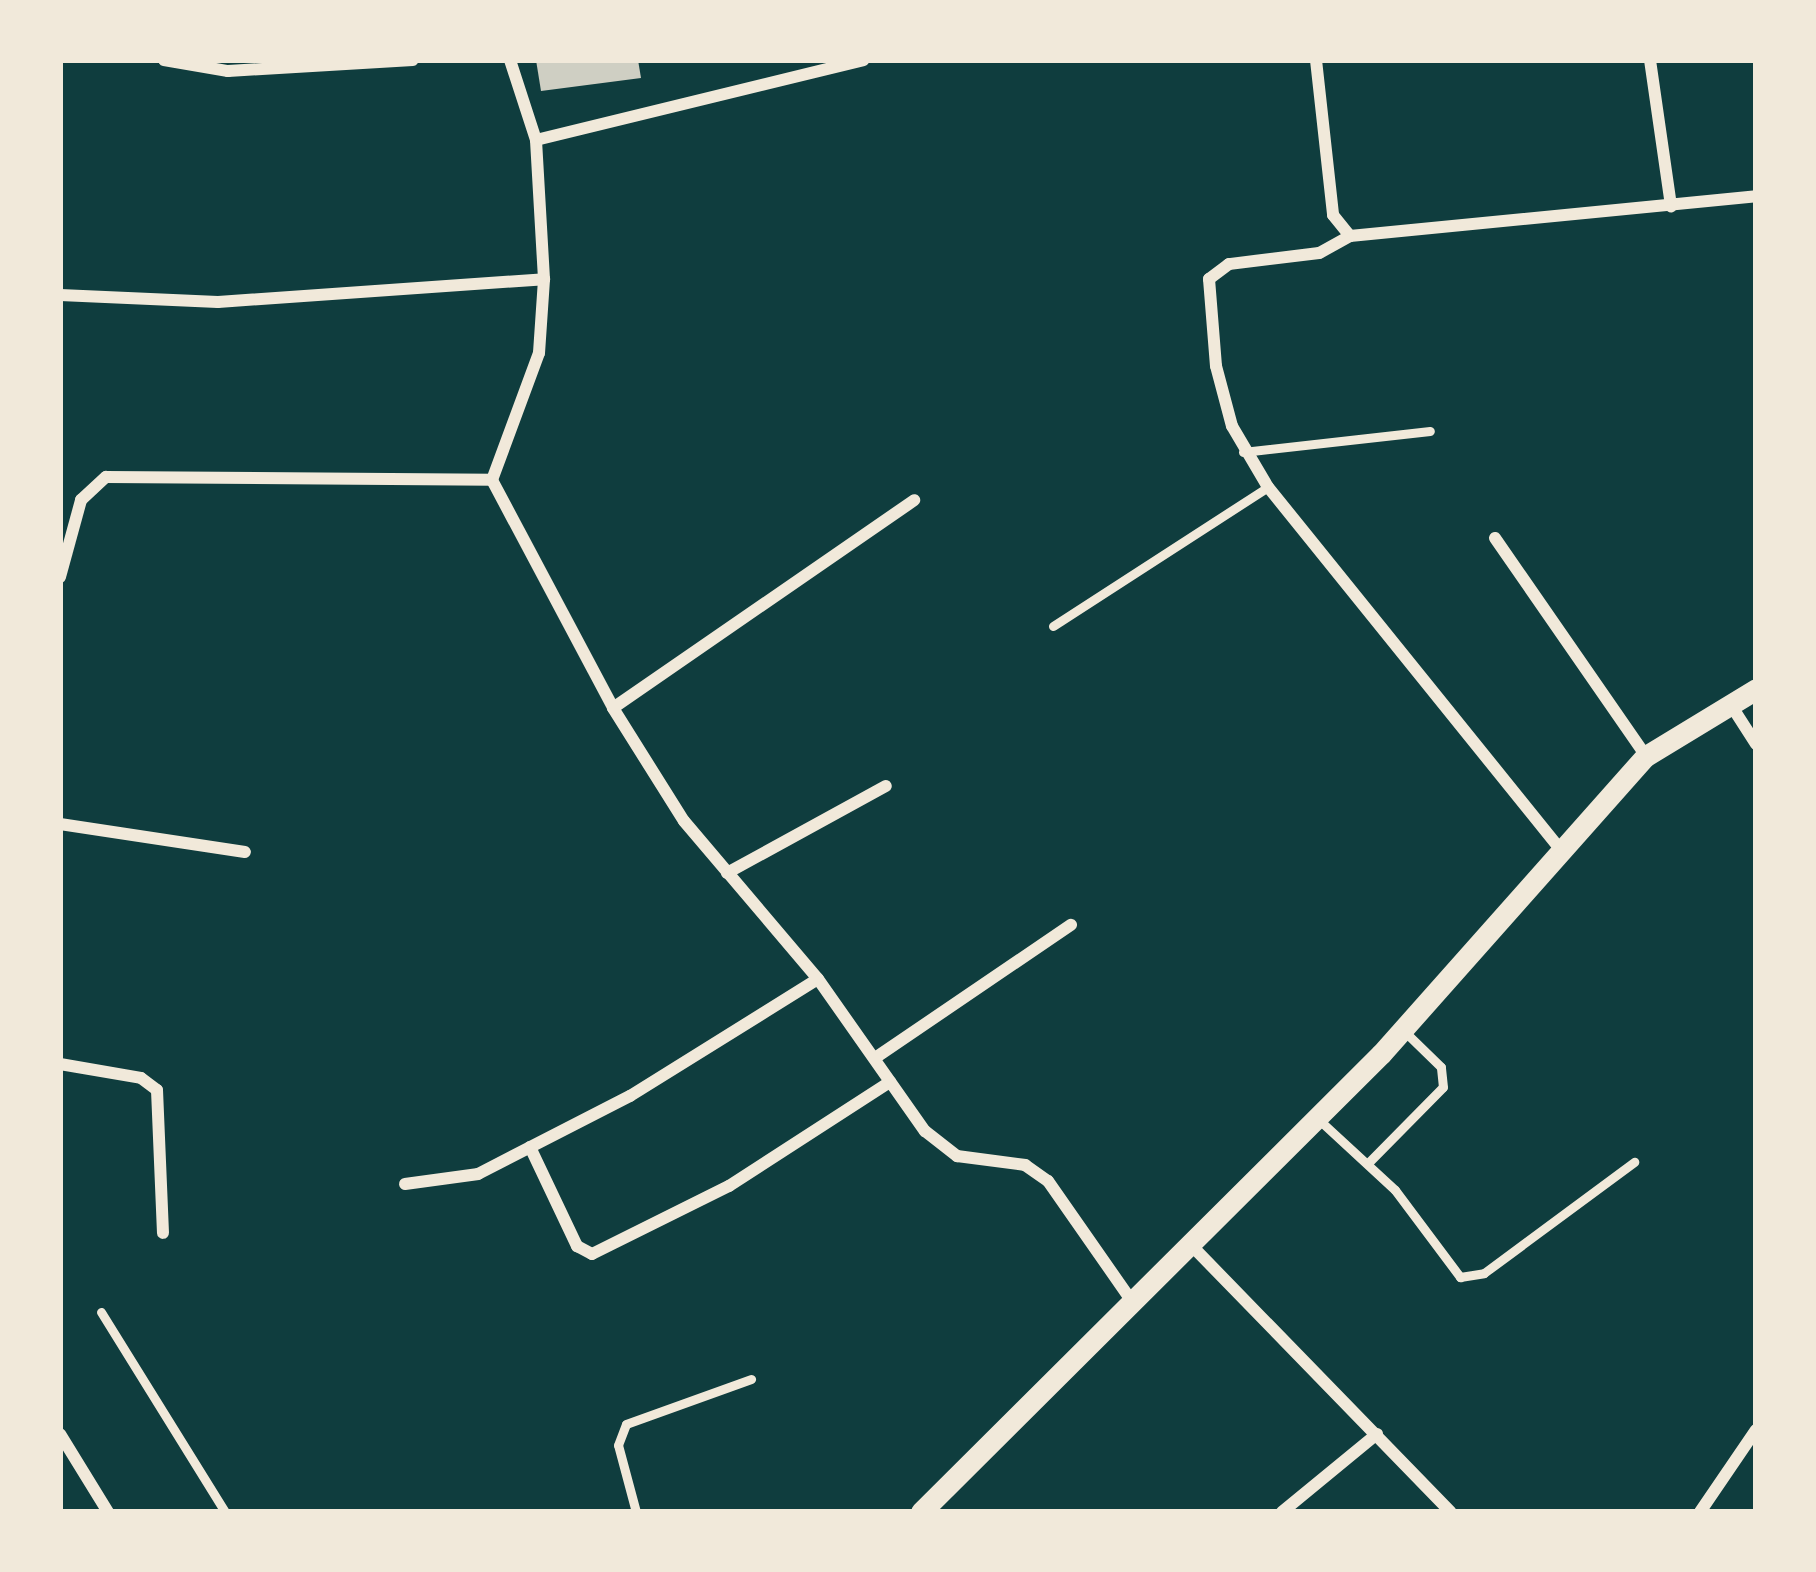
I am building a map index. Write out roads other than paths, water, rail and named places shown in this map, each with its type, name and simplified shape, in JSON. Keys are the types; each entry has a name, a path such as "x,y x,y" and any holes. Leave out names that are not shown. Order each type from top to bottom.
{"street":[{"path":"164,60 228,71 412,60"},
{"path":"510,60 536,140 544,280 538,353 492,480 613,708 727,873 818,979 943,1150 976,1163 1025,1165 1048,1181 1133,1304"},
{"path":"536,140 863,60"},
{"path":"1316,60 1334,215 1349,236"},
{"path":"1650,60 1671,206"},
{"path":"1562,851 1243,452 1216,366 1208,279 1229,264 1319,253 1349,236 1756,196"},
{"path":"60,295 218,302 544,280"},
{"path":"60,577 62,556 87,488 106,477 492,480"},
{"path":"613,708 914,500"},
{"path":"1495,538 1646,756"},
{"path":"921,1512 1403,1030 1646,756 1728,701 1756,689"},
{"path":"1728,701 1756,744"},
{"path":"727,873 886,785"},
{"path":"60,824 245,852"},
{"path":"875,1058 1071,925"},
{"path":"406,1184 455,1181 530,1147 630,1096 818,979"},
{"path":"60,1064 141,1078 158,1090 163,1233"},
{"path":"530,1147 577,1246 592,1255 729,1186 890,1082"},
{"path":"1192,1246 1450,1512"},
{"path":"1700,1512 1756,1430"},
{"path":"60,1434 108,1512"},
{"path":"1282,1512 1377,1434"}],"lane":[{"path":"1243,452 1430,431"},
{"path":"1053,626 1268,487"},
{"path":"1370,1162 1443,1087 1441,1067 1403,1030"},
{"path":"1317,1118 1370,1162 1460,1277 1484,1274 1634,1162"},
{"path":"100,1312 225,1512"},
{"path":"636,1512 619,1445 626,1424 751,1379"}]}
